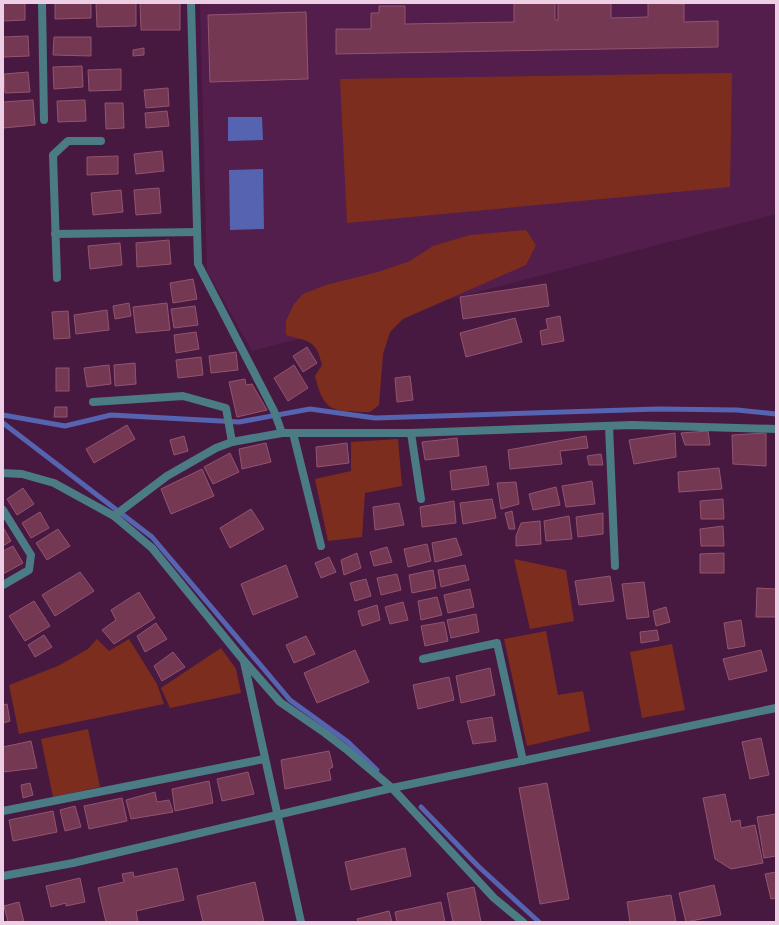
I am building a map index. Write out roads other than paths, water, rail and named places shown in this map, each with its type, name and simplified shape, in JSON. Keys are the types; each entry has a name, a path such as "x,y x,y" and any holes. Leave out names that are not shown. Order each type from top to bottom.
{"street":[{"path":"42,3 44,120"},
{"path":"191,3 198,264 274,412 282,433"},
{"path":"57,278 53,155 68,141 101,141"},
{"path":"55,234 197,232"},
{"path":"93,402 183,396 226,408 232,442"},
{"path":"116,513 167,476 216,448 232,442 282,433 411,433 632,425 776,429"},
{"path":"609,426 615,566"},
{"path":"293,432 321,546"},
{"path":"411,433 421,499"},
{"path":"3,473 22,474 54,483 116,513 152,548 244,661 280,702 346,749 392,788 494,898 523,922"},
{"path":"3,510 31,555 29,570 3,585"},
{"path":"423,659 497,643 523,761"},
{"path":"244,661 276,814 301,922"},
{"path":"3,876 73,862 392,788 776,708"},
{"path":"3,811 264,759"}],"water":[{"path":"228,117 262,117 263,140 228,141"},
{"path":"263,169 264,229 230,230 229,170"}],"waterway":[{"path":"3,415 65,426 111,415 239,422 310,409 375,418 658,409 737,410 776,414"},
{"path":"3,423 152,537 290,700 348,742 377,770"},
{"path":"421,807 478,866 539,922"}]}
